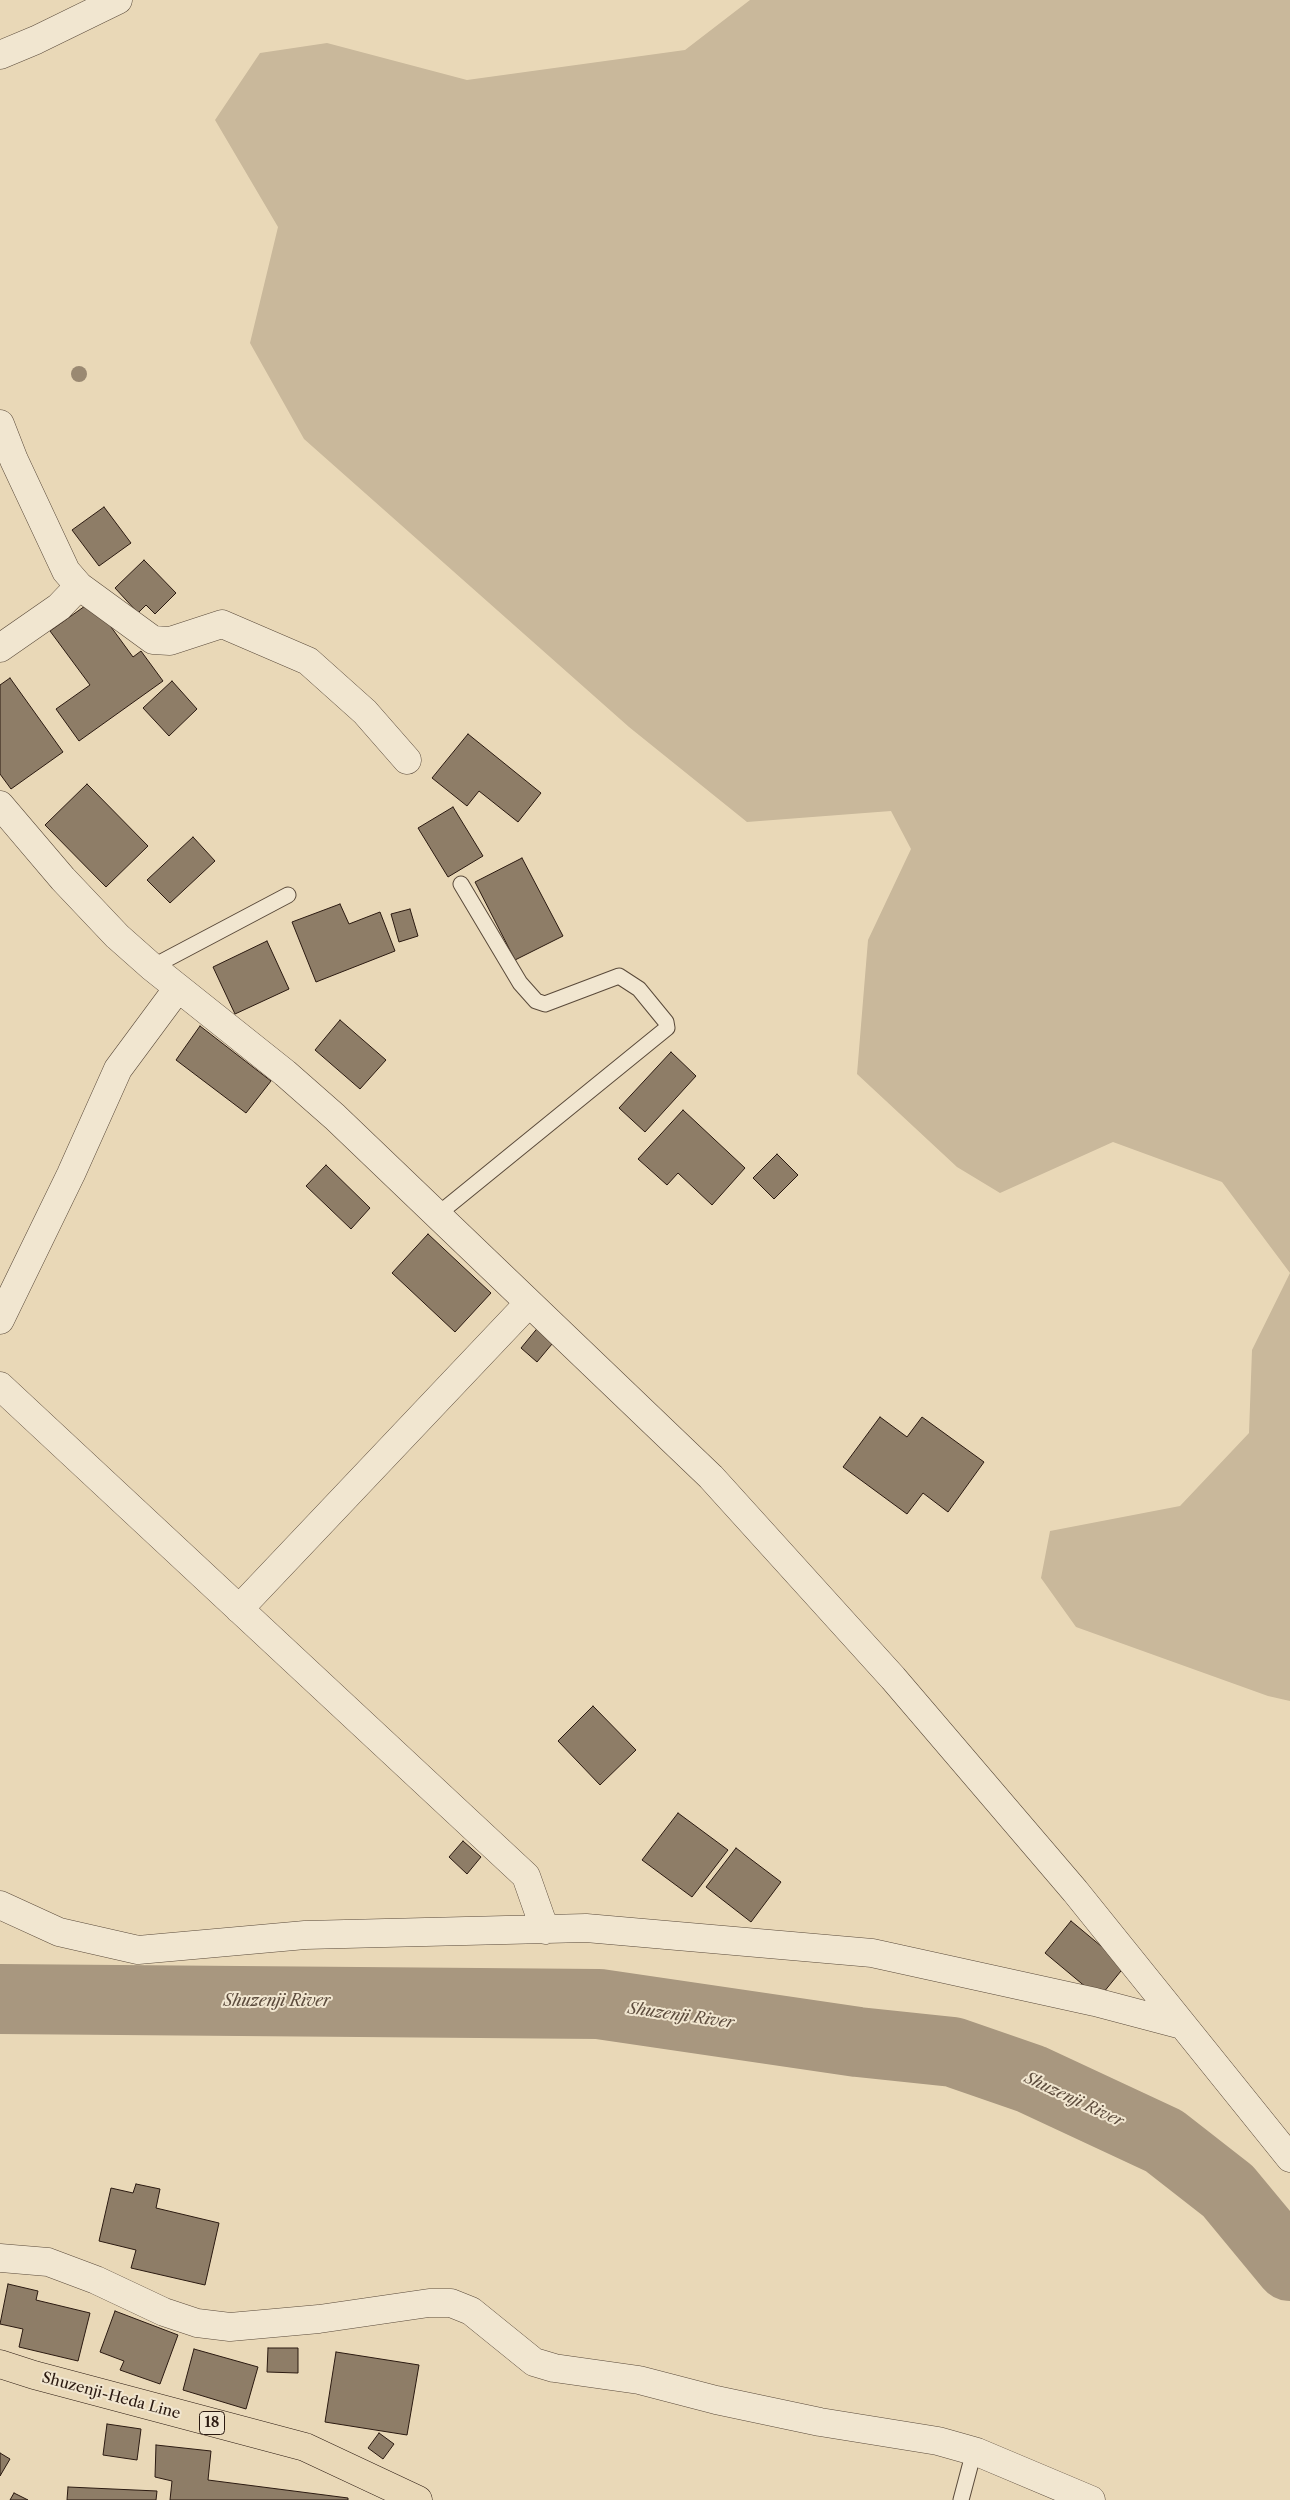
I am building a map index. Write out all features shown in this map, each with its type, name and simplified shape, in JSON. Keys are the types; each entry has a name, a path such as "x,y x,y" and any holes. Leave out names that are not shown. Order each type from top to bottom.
{"main road":[{"name":"Shuzenji-Heda Line","path":"0,2364 34,2376 306,2447 418,2500"}],"street":[{"path":"0,55 36,40 118,0"},
{"path":"0,424 14,460 66,571 79,586 153,640 170,640 222,624 308,661 365,712 407,760"},
{"path":"0,648 59,606 79,586"},
{"path":"0,805 62,879 117,936 152,967 292,1079 718,1484 906,1692 1075,1890 1290,2158"},
{"path":"0,1320 71,1174 118,1069 178,988"},
{"path":"239,1609 528,1303"},
{"path":"0,1386 526,1876 545,1930"},
{"path":"0,1905 59,1932 138,1950 305,1935 586,1928 872,1953 1095,2002 1182,2024"},
{"path":"0,2258 48,2262 96,2280 164,2312 197,2324 230,2328 319,2319 428,2303 451,2303 471,2311 534,2362 554,2368 639,2380 716,2400 820,2422 938,2442 974,2451 1041,2477 1091,2500"}],"lane":[{"path":"437,1215 667,1028 666,1022 639,989 619,976 545,1004 536,1001 520,983 461,884"},
{"path":"152,967 288,895"},
{"path":"961,2500 974,2451"}],"shaded area":[{"path":"750,0 1290,0 1290,1273 1222,1182 1113,1142 1000,1193 957,1167 857,1074 868,940 911,849 891,811 747,822 629,727 304,439 250,343 278,227 215,120 260,53 327,43 467,80 685,50"},
{"path":"1290,1273 1290,1701 1268,1696 1076,1627 1041,1578 1050,1531 1180,1506 1249,1433 1252,1350"}],"building":[{"path":"104,507 131,543 99,566 72,530"},
{"path":"144,560 176,593 155,614 146,605 138,613 115,588"},
{"path":"92,601 133,657 141,651 163,681 79,741 56,709 90,685 50,631"},
{"path":"10,678 63,752 11,789 0,774 0,685"},
{"path":"172,681 197,709 169,736 143,708"},
{"path":"468,734 541,793 518,822 479,791 467,806 432,778"},
{"path":"87,784 148,846 106,887 45,825"},
{"path":"453,807 483,856 448,877 418,828"},
{"path":"193,837 215,861 170,903 147,880"},
{"path":"522,858 563,936 515,960 475,882"},
{"path":"340,904 349,924 380,912 395,951 316,982 292,922"},
{"path":"410,909 418,936 399,942 391,914"},
{"path":"267,941 289,989 235,1014 213,967"},
{"path":"340,1020 386,1060 360,1089 315,1050"},
{"path":"200,1026 271,1081 246,1113 176,1060"},
{"path":"671,1052 696,1076 645,1132 619,1108"},
{"path":"683,1110 745,1168 712,1205 678,1173 667,1185 638,1159"},
{"path":"777,1154 798,1175 774,1199 753,1178"},
{"path":"326,1165 370,1208 351,1229 306,1186"},
{"path":"428,1234 491,1293 455,1332 392,1273"},
{"path":"540,1325 557,1338 537,1362 521,1348"},
{"path":"880,1417 907,1437 922,1417 984,1462 948,1512 923,1493 907,1514 843,1467"},
{"path":"593,1706 636,1750 600,1785 558,1741"},
{"path":"678,1813 728,1850 692,1897 642,1860"},
{"path":"463,1841 481,1857 467,1874 449,1857"},
{"path":"736,1848 781,1882 751,1922 706,1887"},
{"path":"1071,1921 1125,1966 1099,1998 1045,1953"},
{"path":"136,2184 160,2189 156,2208 219,2223 205,2285 131,2268 136,2250 99,2241 111,2188 133,2193"},
{"path":"8,2284 38,2291 36,2300 90,2313 78,2361 19,2347 23,2329 0,2324"},
{"path":"115,2311 178,2335 160,2384 120,2370 124,2361 100,2352"},
{"path":"268,2348 298,2348 298,2373 267,2372"},
{"path":"194,2349 258,2367 246,2409 183,2390"},
{"path":"336,2352 419,2365 407,2435 325,2422"},
{"path":"107,2424 141,2429 137,2460 103,2455"},
{"path":"379,2433 394,2444 383,2459 368,2448"},
{"path":"156,2445 211,2451 208,2480 348,2498 348,2500 170,2500 172,2481 155,2477"},
{"path":"0,2453 10,2459 0,2476"},
{"path":"68,2487 157,2491 156,2500 67,2500"},
{"path":"14,2493 28,2500 10,2500"}],"waterway":[{"name":"Shuzenji River","path":"0,1999 599,2004 858,2042 953,2052 1031,2079 1164,2141 1228,2191 1290,2266"}]}
